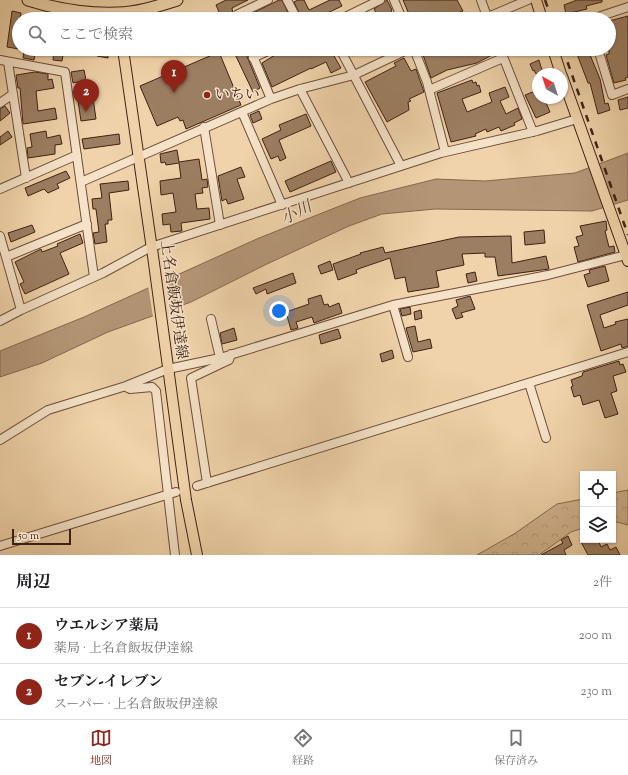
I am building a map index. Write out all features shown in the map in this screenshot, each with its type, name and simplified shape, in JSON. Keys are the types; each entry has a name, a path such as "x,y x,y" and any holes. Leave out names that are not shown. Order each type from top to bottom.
{"highway":[{"path":"28,0 90,12"},
{"path":"134,12 177,0"}],"main road":[{"path":"536,0 540,12"},
{"name":"上名倉飯坂伊達線","path":"124,56 186,500 197,555"},
{"path":"555,56 560,68"},
{"path":"568,93 627,258"}],"street":[{"path":"242,12 268,0"},
{"path":"287,0 293,12"},
{"path":"356,12 380,0"},
{"path":"394,0 399,12"},
{"path":"481,0 484,12"},
{"path":"500,12 528,0"},
{"path":"615,12 628,8"},
{"path":"257,56 253,58 271,99"},
{"path":"344,56 401,166"},
{"path":"81,182 271,99 300,89 354,75 394,56"},
{"path":"417,56 429,90 445,152"},
{"path":"600,56 612,95 628,89"},
{"path":"429,90 504,58 533,132"},
{"path":"26,178 13,94 4,61 65,72 94,277"},
{"path":"300,89 349,183"},
{"path":"0,103 13,94"},
{"path":"242,112 282,205"},
{"path":"0,321 94,277 220,225 445,152 578,123"},
{"path":"204,127 220,225"},
{"path":"0,189 77,155"},
{"path":"6,257 87,224"},
{"path":"0,236 21,310"},
{"path":"0,440 48,410 126,386 168,369 220,358 393,305 627,258"},
{"path":"393,305 408,357"},
{"path":"211,319 220,358"},
{"path":"196,486 628,352"},
{"path":"207,483 190,378 229,360 231,354"},
{"path":"529,383 546,438"},
{"path":"126,386 130,389 152,387 156,391 172,493 175,555"},
{"path":"0,546 172,493"}],"green space":[{"path":"628,490 628,525 616,522 616,492"},
{"path":"580,500 580,529 571,532 539,555 477,555 514,534 557,504"}],"shaded area":[{"path":"628,153 628,200 592,211 435,209 382,214 349,226 267,264 191,302 108,332 42,363 0,377 0,351 84,317 259,238 360,198 436,179 485,181 575,173"}],"pier":[{"path":"167,277 173,311 153,317 148,285"}],"building":[{"path":"226,0 248,0 232,8 233,12 219,12 216,5"},
{"path":"279,0 282,0 288,12 255,12"},
{"path":"304,0 309,10 330,0 339,0 342,6 330,12 299,12 294,2"},
{"path":"387,0 392,10 392,12 376,12 374,9"},
{"path":"403,0 457,0 463,11 461,12 408,12"},
{"path":"577,0 602,0 602,2 586,6 587,9 574,12 566,12 564,5"},
{"path":"12,11 16,12 12,12 12,48 7,47"},
{"path":"628,16 628,77 625,78 626,80 614,83 606,56 616,56 616,19"},
{"path":"23,56 35,56 34,60 23,58"},
{"path":"53,56 63,56 62,61 53,60"},
{"path":"97,56 108,56 108,58"},
{"path":"210,56 221,56 241,105 186,129 183,120 180,121 178,117 157,126 140,86"},
{"path":"236,56 247,56 260,88 253,92"},
{"path":"274,56 334,56 341,68 331,73 326,62 272,87 262,63"},
{"path":"423,56 490,56 477,63 447,70 431,78"},
{"path":"578,56 590,56 600,79 605,104 608,103 610,110 598,114 590,83 588,83"},
{"path":"404,58 411,71 416,69 424,92 409,99 411,101 408,102 409,110 387,122 365,82 396,66 394,63"},
{"path":"539,60 541,68 532,69 530,64"},
{"path":"84,70 86,80 73,83 71,72"},
{"path":"35,72 48,74 48,80 52,79 54,88 36,91 38,111 55,108 57,119 23,124 20,88 18,88 16,75"},
{"path":"472,80 473,83 476,82 477,86 479,85 481,92 462,99 467,112 492,102 489,93 505,87 509,97 500,101 506,114 518,108 522,119 514,123 515,125 501,131 499,127 487,132 486,129 475,134 476,136 451,142 437,93"},
{"path":"532,92 532,104 547,104 550,112 536,118 525,95"},
{"path":"628,97 628,108 620,110 618,100"},
{"path":"93,98 96,119 81,121 78,101"},
{"path":"5,106 10,113 0,121 0,109"},
{"path":"259,111 262,119 253,123 250,115"},
{"path":"306,114 311,126 279,140 286,158 280,161 278,156 271,159 262,139 281,130 279,125"},
{"path":"8,131 12,137 0,145 0,137"},
{"path":"46,131 47,138 60,135 62,144 55,145 55,154 28,158 27,148 32,147 30,134"},
{"path":"119,134 120,144 84,149 82,139"},
{"path":"177,150 179,162 199,159 202,180 207,179 208,187 202,188 203,193 195,194 197,209 209,208 210,219 181,223 182,231 171,232 170,224 163,225 162,214 176,212 173,193 161,195 160,181 181,178 179,163 166,165 165,162 161,163 160,154"},
{"path":"331,161 336,172 290,192 285,181"},
{"path":"241,167 245,177 237,179 244,199 228,204 226,199 222,201 218,176"},
{"path":"66,171 70,178 57,184 59,188 48,193 44,189 28,196 25,188"},
{"path":"128,181 129,190 109,193 112,220 108,220 108,224 105,224 107,242 95,244 93,233 99,232 96,209 93,209 92,199 102,198 100,184"},
{"path":"606,221 607,230 605,231 609,247 614,246 615,252 578,262 574,247 579,246 576,237 583,235 580,226"},
{"path":"32,225 35,232 11,242 8,233"},
{"path":"544,230 545,243 525,245 524,232"},
{"path":"80,234 83,243 60,253 69,274 25,294 20,284 24,282 15,262 41,249 42,252 58,246 57,244"},
{"path":"511,236 512,263 546,256 549,269 498,276 495,257 485,257 485,253 462,254 464,265 436,271 439,287 408,292 405,277 395,279 390,258 356,270 357,273 338,280 333,264 361,254 360,253 383,247 385,253 459,237"},
{"path":"330,261 333,270 321,274 318,266"},
{"path":"605,266 609,281 588,287 584,275 590,273 589,270"},
{"path":"475,272 477,281 468,283 466,274"},
{"path":"293,273 296,283 267,294 266,289 256,294 253,288"},
{"path":"628,292 628,305 600,315 604,328 616,324 615,322 628,319 628,346 622,348 621,344 601,351 587,305"},
{"path":"321,295 324,305 328,304 329,307 339,303 342,313 314,323 312,317 296,322 298,328 291,330 286,312 309,304 308,299"},
{"path":"470,296 475,309 461,313 463,317 456,319 452,309 458,306 456,300"},
{"path":"410,307 411,314 402,316 400,309"},
{"path":"421,310 422,318 415,320 414,312"},
{"path":"415,326 418,342 430,339 432,348 413,352 406,328"},
{"path":"234,328 237,340 222,344 220,333"},
{"path":"338,329 341,338 321,344 319,335"},
{"path":"392,350 394,358 382,362 380,354"},
{"path":"619,361 620,365 623,364 626,372 613,376 617,391 611,393 618,414 605,418 599,400 583,405 580,395 574,397 571,387 573,386 571,380 582,376 583,372"},
{"path":"568,536 572,545 564,550 566,555 541,555 563,543 561,540"},
{"path":"582,543 599,543 601,547 607,544 610,550 616,547 620,555 588,555"}],"railway":[{"path":"545,0 549,12"},
{"path":"565,56 628,235"}],"place":[{"name":"ウエルシア薬局","path":"174,93"},
{"name":"いちい","path":"207,95"},
{"name":"セブン-イレブン","path":"86,112"}],"water label":[{"name":"小川","path":"297,214"}]}
